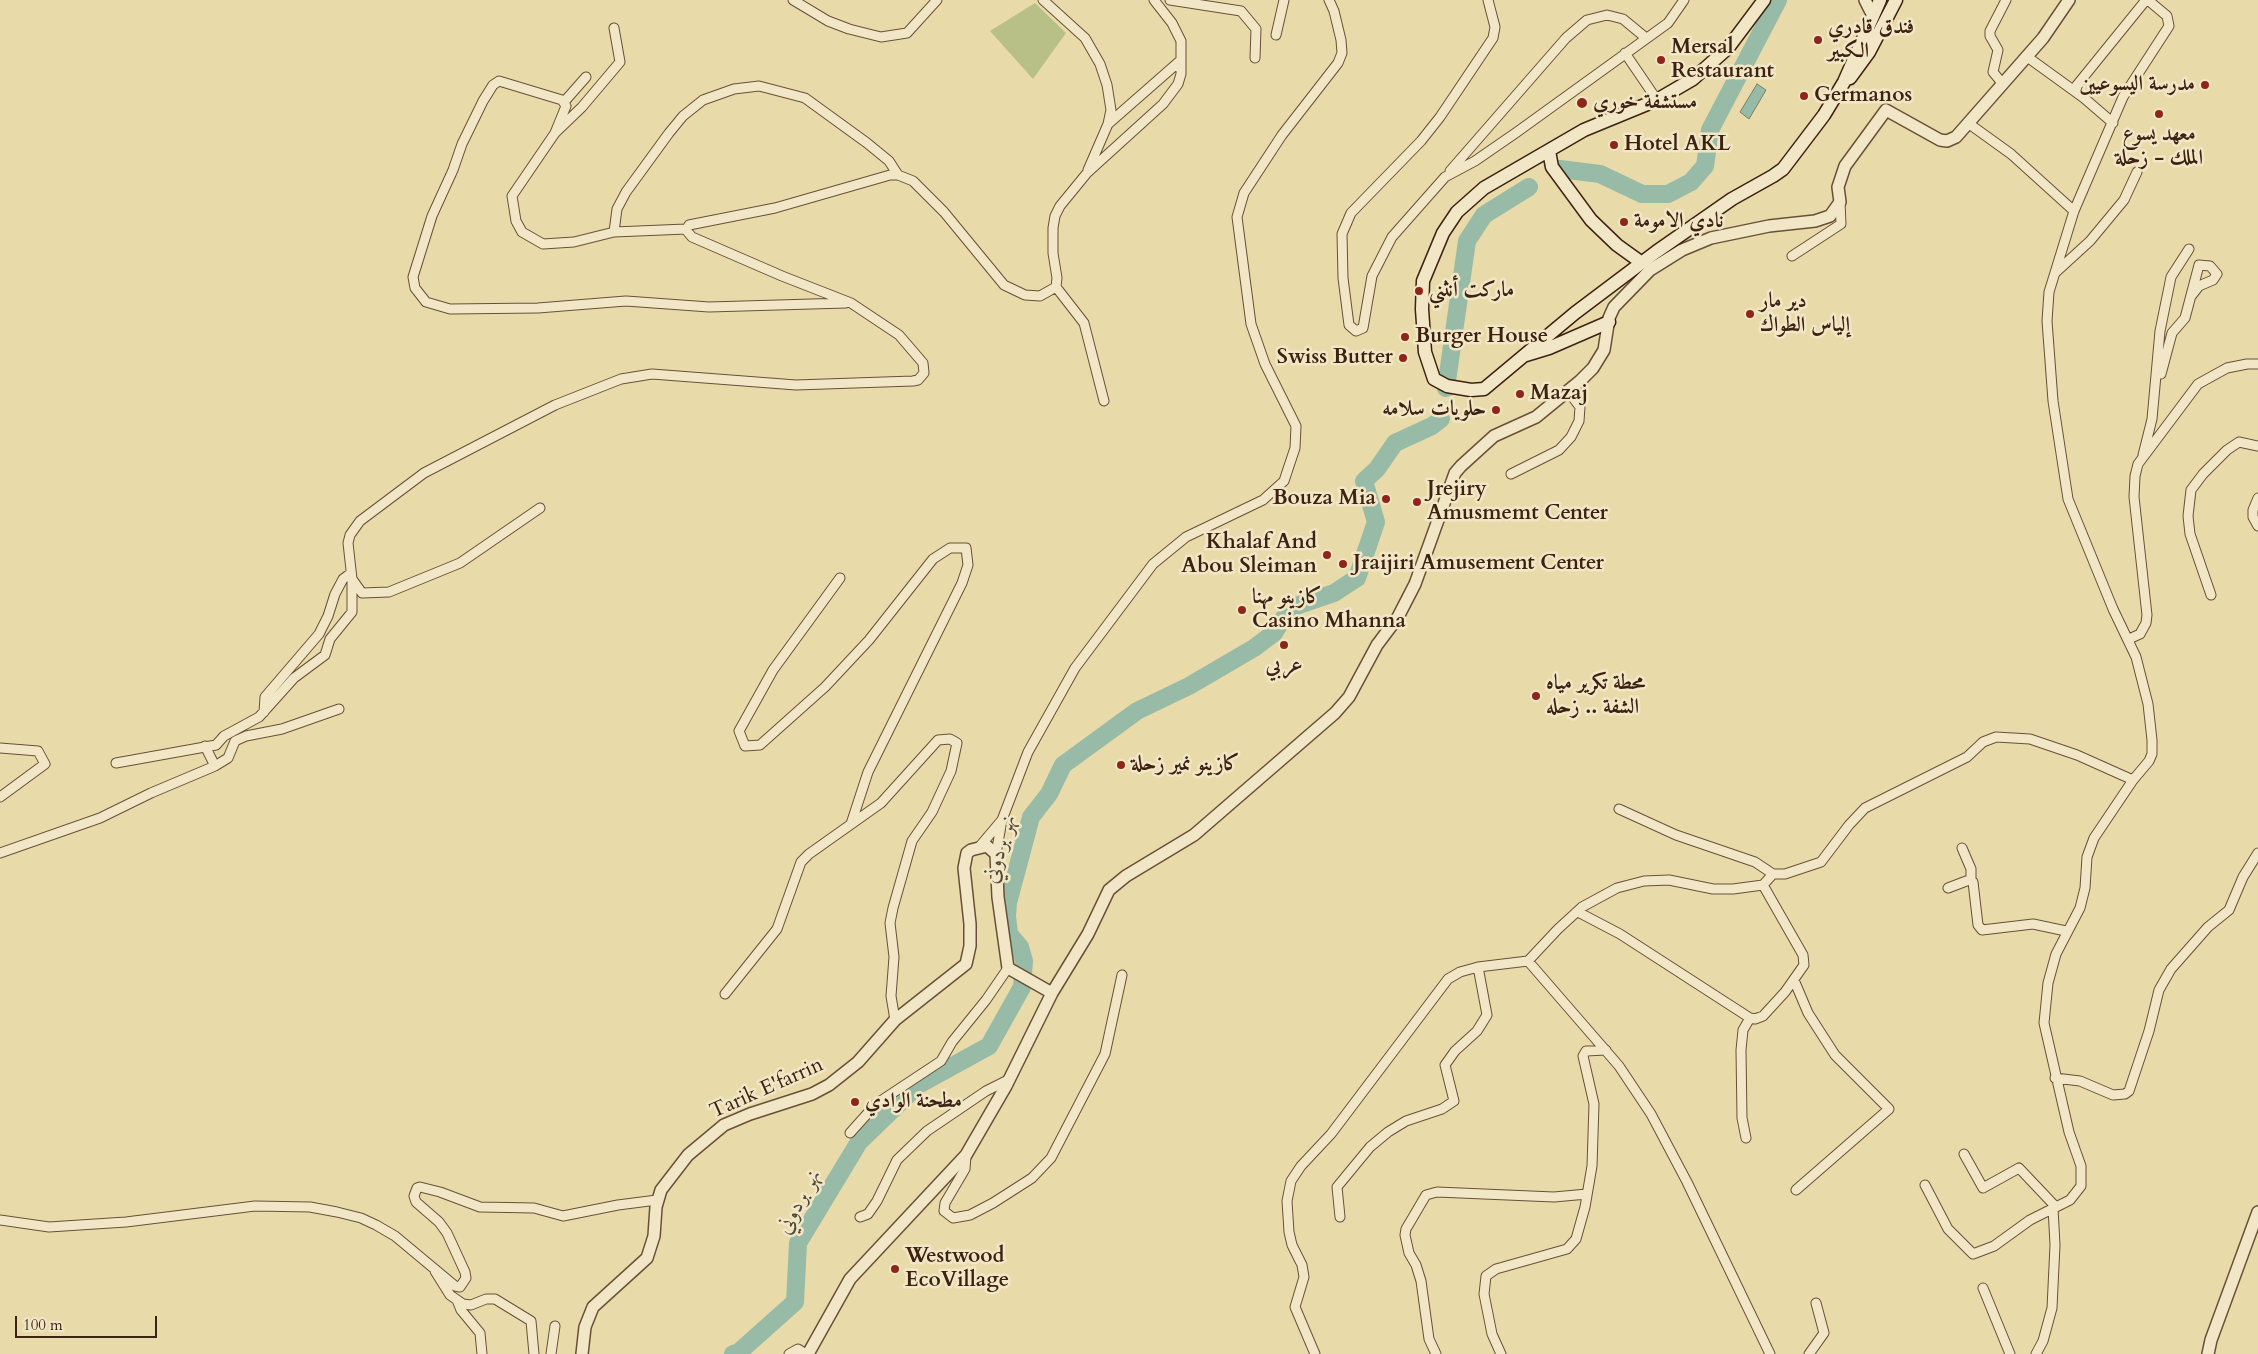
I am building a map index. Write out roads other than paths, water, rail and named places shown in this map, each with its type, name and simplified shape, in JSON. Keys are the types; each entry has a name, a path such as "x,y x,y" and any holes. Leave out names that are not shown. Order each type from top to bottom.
{"main road":[{"path":"1764,0 1728,48 1693,79 1656,100 1584,130 1472,197 1458,212 1443,233 1423,281 1422,309 1425,352 1434,378 1447,386 1471,390 1484,389 1521,356 1646,267 1732,199 1783,169 1824,115 1844,82 1880,0"},
{"path":"1844,82 1862,63 1896,0"},
{"path":"1549,151 1552,168 1591,220 1617,245 1646,267"},
{"path":"1521,356 1549,348 1609,322"}],"street":[{"path":"793,0 835,24 860,34 881,37 907,32 937,0"},
{"path":"1043,0 1085,38 1100,64 1107,85 1111,110 1108,124 1086,173 1055,216 1053,236 1057,278 1056,287 1084,323 1104,401"},
{"path":"1086,173 1163,104 1178,84 1182,74 1181,41 1172,23 1154,0"},
{"path":"1170,0 1241,11 1256,29 1255,58"},
{"path":"1276,35 1284,0"},
{"path":"1013,972 998,897 996,854 1002,820 1028,752 1075,668 1154,564 1186,537 1263,500 1284,481 1295,448 1296,426 1265,364 1251,324 1237,217 1244,192 1282,135 1338,63 1342,53 1341,40 1334,11 1328,0"},
{"path":"1488,0 1495,27 1493,38 1421,141 1350,212 1342,234 1343,278 1349,325 1356,331 1363,328 1372,276 1392,237 1566,38 1587,20 1607,15 1623,19 1646,38"},
{"path":"1445,177 1475,161 1517,132 1668,23 1684,0"},
{"path":"1865,0 1873,16"},
{"path":"2002,83 1993,72 1998,50 1990,36 1990,31 2006,0"},
{"path":"1792,256 1841,224 1838,187 1842,173 1886,110 1944,141 1956,137 2043,38 2069,0"},
{"path":"1926,1185 1948,1229 1974,1254 1994,1246 2030,1220 2070,1200 2081,1186 2081,1166 2069,1132 2055,1078 2044,1022 2048,984 2056,954 2080,908 2085,888 2087,857 2094,838 2133,780 2149,761 2152,754 2152,740 2142,678 2129,639 2113,609 2068,499 2053,401 2046,321 2049,292 2074,211 2123,97 2169,26 2167,16 2147,0 2073,90"},
{"path":"614,28 620,62 582,107 555,134 512,196 516,221 522,232 543,244 574,242 614,232 686,228 691,224 775,208 890,175 898,175 913,182 944,212 1004,285 1025,295 1040,296 1056,287"},
{"path":"1625,53 1656,100"},
{"path":"2026,56 2073,90 2113,123"},
{"path":"1108,124 1181,60"},
{"path":"564,102 586,77"},
{"path":"555,134 566,106 562,100 502,80 495,83 490,89 470,126 454,170 432,216 413,277 415,288 426,302 450,308 481,309 565,307 626,301 709,307 851,303"},
{"path":"614,232 617,208 626,192 683,116 704,100 734,89 759,86 805,98 889,161 898,175"},
{"path":"1968,123 2011,154 2074,211"},
{"path":"2054,273 2090,241 2124,200 2137,172"},
{"path":"790,1354 798,1349 807,1354 850,1279 966,1155 1008,1080 1052,993 1088,934 1109,890 1126,876 1194,835 1335,713 1349,697 1377,645 1398,617 1415,584 1455,474 1477,449 1494,436 1536,417 1593,368 1604,350 1611,312 1646,267 1711,238 1769,226 1825,219 1840,202"},
{"path":"116,763 216,745 224,736 259,717 294,678 325,655 330,639 352,612 352,576 348,542 350,535 360,522 424,473 555,405 603,385 652,374 796,385 918,380 924,373 923,363 899,335 851,303 782,276 692,237 686,228"},
{"path":"2142,457 2152,419 2160,331 2171,277 2189,249"},
{"path":"2156,386 2164,367 2172,333 2185,318 2192,295"},
{"path":"2129,639 2140,634 2146,624 2147,615 2134,497 2136,468 2142,457 2198,384 2227,368 2258,364"},
{"path":"1511,474 1559,450 1571,437 1579,421 1580,407 1568,391"},
{"path":"2211,595 2190,534 2188,516 2191,490 2203,474 2227,450 2240,442 2258,446"},
{"path":"2258,498 2253,510 2253,517 2258,526"},
{"path":"352,576 362,593 389,592 460,562 540,508"},
{"path":"840,578 773,670 739,731 745,746 760,745 825,687 869,640 933,559 950,548 966,548 968,565 962,583 868,772 851,824"},
{"path":"264,712 265,697 319,634 343,579 352,576"},
{"path":"0,852 100,818 151,793 215,766 228,758 235,741 246,736 282,728 339,709"},
{"path":"1619,809 1676,835 1755,862 1773,874 1785,874 1808,868 1821,862 1849,825 1865,808 1955,763 1973,752 1983,742 1996,737 2030,739 2077,755 2133,780"},
{"path":"725,994 777,928 801,862 809,854 881,804 938,740 950,739 957,743 951,771 932,812 912,841 890,923 894,957 891,996 895,1020"},
{"path":"205,746 215,766"},
{"path":"0,748 38,751 44,764 0,798"},
{"path":"980,846 1002,820"},
{"path":"980,846 990,847 996,854"},
{"name":"Tarik E'farrin","path":"582,1354 585,1327 593,1307 648,1258 654,1236 657,1200 672,1172 708,1136 736,1120 812,1094 829,1085 858,1062 895,1020 966,964 970,946 970,924 964,868 968,853 980,846"},
{"path":"1962,848 1970,869 1978,925 1982,930 2033,924 2066,932"},
{"path":"2055,1078 2080,1081 2113,1095 2125,1094 2129,1091 2147,1039 2159,990 2171,969 2208,927 2229,910 2243,877 2258,853"},
{"path":"1315,1354 1295,1307 1304,1278 1302,1265 1289,1232 1287,1201 1291,1182 1301,1166 1330,1134 1448,979 1460,972 1478,967 1528,961 1558,929 1578,912 1598,896 1616,888 1644,881 1669,880 1713,889 1763,885 1773,874"},
{"path":"1948,888 1971,880"},
{"path":"1578,912 1628,939 1750,1018 1762,1016 1794,980 1804,965 1803,955 1763,885"},
{"path":"1528,961 1606,1050 1651,1114 1687,1182 1770,1354"},
{"path":"1340,1217 1337,1187 1370,1147 1388,1132 1406,1121 1442,1109 1454,1101 1445,1064 1454,1051 1477,1031 1487,1014 1478,967"},
{"path":"1013,972 1052,993"},
{"path":"850,1133 876,1104 941,1060 952,1042 986,1000 1013,972"},
{"path":"966,1155 965,1169 945,1203 944,1211 954,1218 970,1215 1032,1178 1051,1158 1105,1054 1122,975"},
{"path":"1794,980 1808,1013 1835,1055 1890,1110 1796,1190"},
{"path":"1746,1138 1742,1118 1741,1050 1743,1030 1750,1018"},
{"path":"1501,1354 1491,1326 1484,1294 1486,1276 1496,1269 1568,1249 1576,1239 1592,1166 1594,1104 1583,1056 1586,1051 1606,1050"},
{"path":"860,1217 868,1214 877,1201 897,1160 927,1131 986,1092 1008,1080"},
{"path":"1964,1154 1983,1188 2019,1168 2054,1207 2055,1245 2052,1308 2043,1341 2036,1354"},
{"path":"0,1220 49,1227 126,1222 256,1206 310,1208 361,1218 395,1236 431,1264 455,1286 460,1287 464,1284 465,1272 447,1233 439,1222 416,1202 415,1192 420,1187 480,1207 534,1208 563,1216 657,1200"},
{"path":"1436,1354 1429,1340 1421,1281 1416,1265 1409,1253 1405,1235 1408,1225 1426,1195 1437,1192 1554,1197 1587,1194"},
{"path":"2208,1354 2211,1340 2258,1212"},
{"path":"431,1264 443,1286 456,1300 461,1310 480,1333 482,1354"},
{"path":"1983,1288 2010,1354"},
{"path":"456,1300 463,1304 471,1305 486,1299 495,1299 524,1316 531,1321 534,1354"},
{"path":"1809,1354 1824,1333 1816,1303"},
{"path":"551,1354 555,1326"}],"waterway":[{"name":"نهر بردوني","path":"1560,169 1600,174 1642,194 1668,194 1691,182 1705,166 1710,130 1778,0"},
{"name":"نهر بردوني","path":"1446,388 1467,241 1484,215 1529,187"},
{"name":"نهر بردوني","path":"733,1354 739,1352 795,1302 798,1243 859,1142 918,1085 989,1046 1022,987 1024,961 1020,947 1009,934 1008,903 1031,817 1049,794 1063,765 1137,711 1189,686 1254,648 1274,633 1282,620 1296,606 1334,593 1357,578 1376,522 1364,481 1377,469 1395,443 1432,426 1441,419"}],"place":[{"name":"فندق قادري الكبير","path":"1818,40"},
{"name":"Mersal Restaurant","path":"1661,60"},
{"name":"مدرسة اليسوعيين","path":"2205,85"},
{"name":"Germanos","path":"1804,96"},
{"name":"مستشفة خوري","path":"1582,103"},
{"name":"معهد يسوع الملك - زحلة","path":"2159,114"},
{"name":"Hotel AKL","path":"1614,145"},
{"name":"نادي الامومة","path":"1624,222"},
{"name":"ماركت أنثني","path":"1419,291"},
{"name":"دير مار إلياس الطواك","path":"1750,314"},
{"name":"Burger House","path":"1405,337"},
{"name":"Swiss Butter","path":"1403,358"},
{"name":"Mazaj","path":"1520,394"},
{"name":"حلويات سلامه","path":"1496,410"},
{"name":"Bouza Mia","path":"1386,499"},
{"name":"Jrejiry Amusmemt Center","path":"1417,502"},
{"name":"Khalaf And Abou Sleiman","path":"1327,555"},
{"name":"Jraijiri Amusement Center","path":"1343,564"},
{"name":"كازينو مهنا Casino Mhanna","path":"1242,610"},
{"name":"عربي","path":"1284,645"},
{"name":"محطة تكرير مياه الشفة .. زحله","path":"1536,696"},
{"name":"كازينو نمير زحلة","path":"1121,765"},
{"name":"مطحنة الوادي","path":"855,1102"},
{"name":"Westwood EcoVillage","path":"895,1269"}]}
